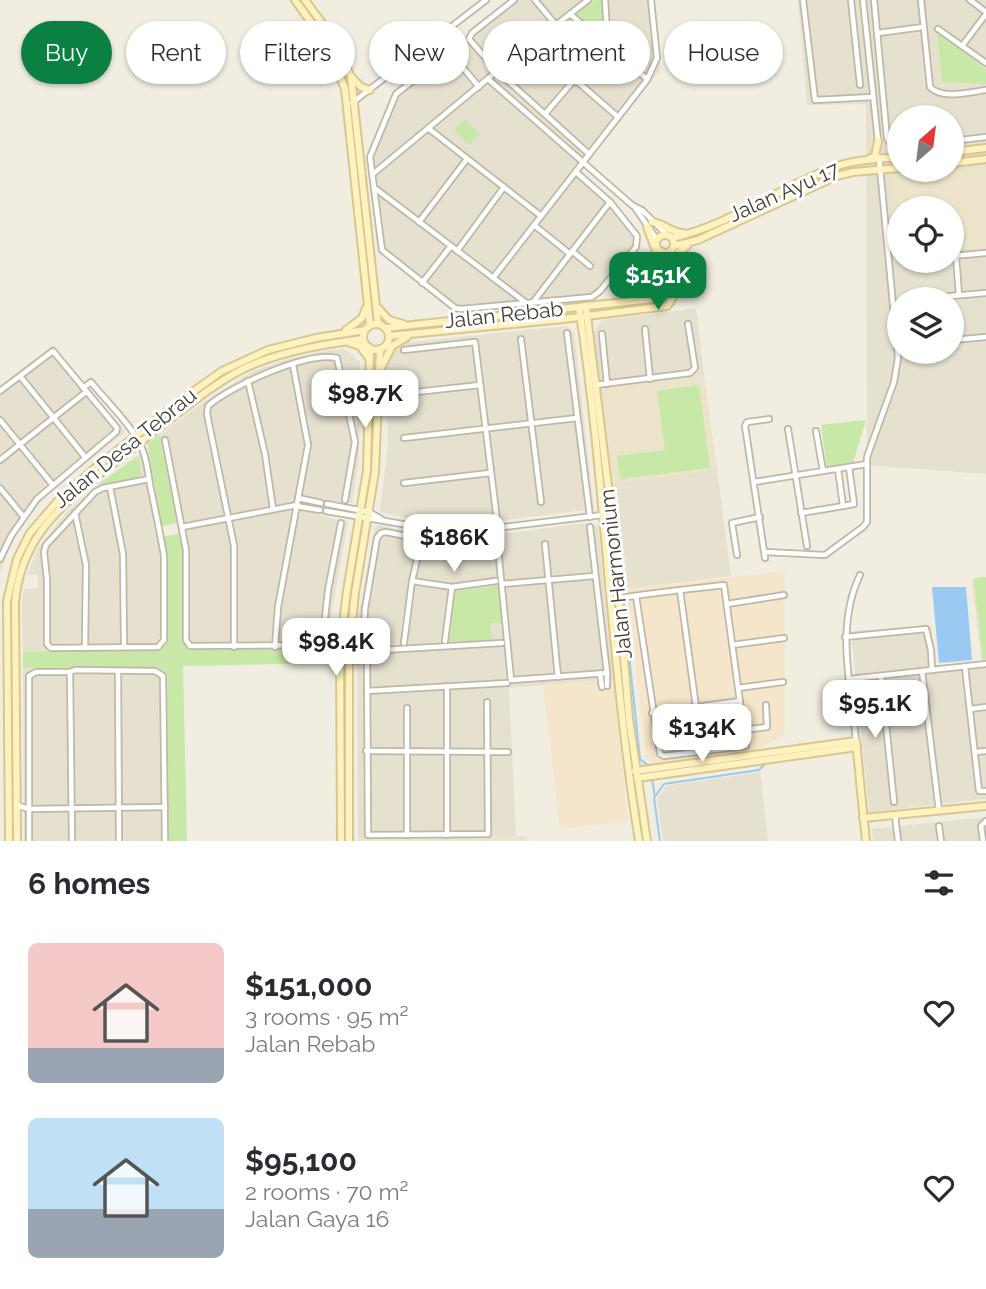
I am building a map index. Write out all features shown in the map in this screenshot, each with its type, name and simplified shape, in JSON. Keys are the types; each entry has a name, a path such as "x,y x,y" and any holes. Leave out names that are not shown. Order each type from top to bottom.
{"street":[{"path":"295,0 326,43 351,103 378,324"},
{"path":"305,0 320,21"},
{"path":"351,103 486,0"},
{"path":"487,21 514,0"},
{"path":"535,0 553,21"},
{"path":"561,21 588,0"},
{"path":"605,0 606,21"},
{"path":"650,73 657,58 651,0"},
{"path":"803,0 815,100 873,97"},
{"path":"851,0 860,85"},
{"path":"863,0 893,287"},
{"path":"874,0 887,138"},
{"path":"921,0 930,87 935,92 986,90"},
{"path":"962,46 986,13 970,0"},
{"path":"570,14 578,21"},
{"path":"483,24 469,39 483,55"},
{"path":"878,33 923,27"},
{"path":"938,29 986,63"},
{"path":"479,87 454,57 446,55 396,94 370,157 382,250 386,256 455,308 592,297 636,247 637,236 610,202 576,172"},
{"path":"355,81 370,90"},
{"path":"373,174 483,83"},
{"path":"341,841 340,648 369,450 370,348 363,339 367,327 366,301 351,84"},
{"name":"Jalan Rebab","path":"386,328 657,298 663,288 661,251 642,209 634,206 494,84"},
{"path":"512,84 589,154"},
{"path":"545,114 573,84"},
{"path":"580,84 618,117"},
{"path":"493,278 644,84"},
{"path":"428,128 541,216"},
{"path":"964,140 986,137"},
{"path":"861,161 875,156 878,141"},
{"path":"964,151 986,148"},
{"path":"419,222 467,159"},
{"name":"Jalan Ayu 17","path":"669,236 689,234 838,166 887,159"},
{"path":"964,162 986,159"},
{"name":"Jalan Ayu 17","path":"672,248 691,243 837,176 887,169"},
{"path":"457,251 504,187"},
{"path":"375,188 525,303"},
{"path":"534,301 610,202"},
{"path":"663,270 650,224 657,222 672,231 689,234"},
{"name":"Jalan Rebab","path":"389,336 667,306 674,297 672,248 669,236 650,224"},
{"path":"534,225 590,266"},
{"path":"657,240 661,236 669,236"},
{"path":"674,273 678,252 691,243"},
{"path":"422,283 450,246"},
{"path":"661,251 672,248"},
{"path":"964,255 986,253"},
{"path":"964,295 986,293"},
{"path":"338,334 362,318 366,301"},
{"path":"377,307 389,320 412,326"},
{"name":"Jalan Harmonium","path":"582,307 618,686 639,841"},
{"path":"563,319 585,331 602,315"},
{"path":"367,327 378,324 386,328 389,336 387,344 380,349 370,348"},
{"path":"595,385 690,373 695,368 688,324"},
{"name":"Jalan Desa Tebrau","path":"17,841 16,590 36,538 49,521 80,491 187,396 236,363 268,350 367,327"},
{"path":"645,329 650,379"},
{"name":"Jalan Harmonium","path":"585,331 595,385 619,598 629,718 647,841"},
{"path":"567,333 590,517"},
{"path":"380,372 392,346 412,334"},
{"path":"602,334 607,384"},
{"path":"964,339 986,337"},
{"path":"521,338 541,502"},
{"name":"Jalan Desa Tebrau","path":"9,841 8,590 17,559 30,533 43,516 75,485 233,374 272,358 363,339"},
{"path":"404,350 474,342 498,528"},
{"path":"335,343 360,346 369,359"},
{"path":"349,841 349,652 377,448 380,349"},
{"path":"0,391 51,351 56,353 117,430 52,484 23,516 0,558"},
{"path":"234,647 234,546 207,414 208,406 248,382 293,365 315,359 337,358 355,442 345,500"},
{"path":"769,419 745,424 765,555 819,556 832,551 867,522 869,451 897,364"},
{"path":"275,647 278,607 308,445 293,365"},
{"path":"20,376 85,457"},
{"path":"0,460 86,392 91,382 137,440 149,479 164,556 163,643 158,647 51,648 47,644 46,545 95,492 149,479"},
{"path":"248,382 265,454 273,509"},
{"path":"407,393 480,385"},
{"path":"86,392 97,390"},
{"path":"404,438 578,418"},
{"path":"0,420 52,484"},
{"path":"788,429 807,546"},
{"path":"816,431 823,471"},
{"path":"165,440 186,550 187,643 193,647 320,645 341,523"},
{"path":"852,466 869,451"},
{"path":"754,482 867,464"},
{"path":"852,466 864,472 867,479"},
{"path":"801,513 854,505 852,466"},
{"path":"838,469 843,506"},
{"path":"404,483 491,473"},
{"path":"110,487 124,566 124,648"},
{"path":"0,488 23,516"},
{"path":"298,498 334,505 382,520 455,533 602,515"},
{"path":"182,527 296,505 337,513 360,514"},
{"path":"334,505 337,513"},
{"path":"75,512 86,565 85,648"},
{"path":"444,522 469,522 496,517"},
{"path":"737,555 733,523 760,517"},
{"path":"590,527 607,673 605,688"},
{"path":"404,643 412,581 424,529"},
{"path":"363,643 370,572 377,538 381,533 450,545 488,541"},
{"path":"497,538 510,677 514,681 607,673"},
{"path":"545,544 558,677"},
{"path":"860,575 846,615 845,637 866,841"},
{"path":"502,584 594,576"},
{"path":"412,581 452,587 496,581"},
{"path":"619,598 724,584 746,746 664,756 660,754 636,596"},
{"path":"445,640 452,587"},
{"path":"680,590 696,707"},
{"path":"727,604 784,595"},
{"path":"845,637 926,629 932,670"},
{"path":"7,635 16,634"},
{"path":"732,645 784,638"},
{"path":"349,652 502,643"},
{"path":"367,652 367,833 488,834 487,702"},
{"path":"349,661 367,660"},
{"path":"850,679 986,664"},
{"path":"965,667 979,791 986,790"},
{"path":"29,841 29,676 36,672 75,670 155,671 163,676 166,841"},
{"path":"922,671 939,811"},
{"path":"70,672 72,841"},
{"path":"118,672 119,841"},
{"path":"600,674 605,688"},
{"path":"881,676 894,802"},
{"path":"738,688 783,682"},
{"path":"367,691 506,683"},
{"path":"605,688 618,686"},
{"path":"447,687 447,835"},
{"path":"652,713 740,701"},
{"path":"743,730 767,727 766,705"},
{"path":"970,709 986,707"},
{"path":"407,708 407,835"},
{"path":"629,776 856,744"},
{"path":"366,751 508,752"},
{"path":"975,752 986,751"},
{"path":"16,805 29,809 165,807"},
{"path":"863,818 986,806"},
{"path":"17,816 29,809"},
{"path":"895,815 898,841"},
{"path":"983,841 984,822"},
{"path":"939,826 940,841"}],"shaded area":[{"path":"519,0 650,0 661,69 650,83 650,21 493,21"},
{"path":"798,0 986,0 986,474 867,465 866,104 807,105"},
{"path":"483,29 483,84 649,84 580,173 637,232 635,245 592,295 460,307 385,251 372,156 397,97 413,84 469,84 469,40"},
{"path":"986,167 986,248 964,249 964,196 891,196 890,182 964,182 964,169"},
{"path":"696,308 704,375 600,388 593,333 602,320"},
{"path":"566,326 574,333 594,509 455,526 380,512 388,442 386,371 388,358 393,351 402,343"},
{"path":"53,345 125,432 52,490 35,508 15,535 0,573 0,386"},
{"path":"344,349 360,362 359,458 352,503 322,499 318,515 348,522 332,610 330,644 324,648 187,649 184,641 184,550 160,435 202,403 253,371 285,360"},
{"path":"704,375 717,469 613,483 600,388"},
{"path":"148,448 167,556 167,643 161,649 23,652 22,600 24,589 38,588 38,575 27,575 38,548 68,511 100,483"},
{"path":"717,469 731,576 627,589 613,483"},
{"path":"586,523 598,526 613,679 509,688 516,836 358,836 357,644 359,612 375,528 379,525 432,537 465,539"},
{"path":"785,571 785,734 755,751 653,764 646,758 627,589"},
{"path":"986,579 986,799 869,812 851,631 931,626 936,668 982,663 972,580"},
{"path":"159,667 166,672 168,678 168,841 24,841 23,668"},
{"path":"613,679 628,821 560,829 543,685"},
{"path":"760,772 768,841 663,841 657,799 666,786"},
{"path":"986,817 986,841 873,841 872,829"},
{"path":"358,836 527,836 527,841 358,841"}],"green space":[{"path":"595,0 601,0 603,21 582,21 575,15"},
{"path":"937,31 986,70 986,84 942,82"},
{"path":"465,120 480,135 469,145 454,130"},
{"path":"699,385 710,468 620,479 617,456 665,450 657,391"},
{"path":"866,420 853,463 827,468 821,425"},
{"path":"160,435 177,523 162,526 148,448 148,443"},
{"path":"135,458 139,459 140,478 101,485 100,483"},
{"path":"180,533 184,550 184,641 187,648 336,648 336,663 183,666 187,841 168,841 166,672 159,667 23,668 23,652 161,649 167,643 167,556 163,537"},
{"path":"986,577 986,659 983,659 974,578"},
{"path":"499,586 503,623 490,623 492,640 450,642 454,595 459,590"}],"water":[{"path":"932,587 966,587 972,660 939,663"}],"waterway":[{"path":"606,440 611,485"},
{"path":"617,542 640,759 649,766"},
{"path":"660,841 654,798 664,784 759,770 765,764"},
{"path":"652,778 655,797"}]}
